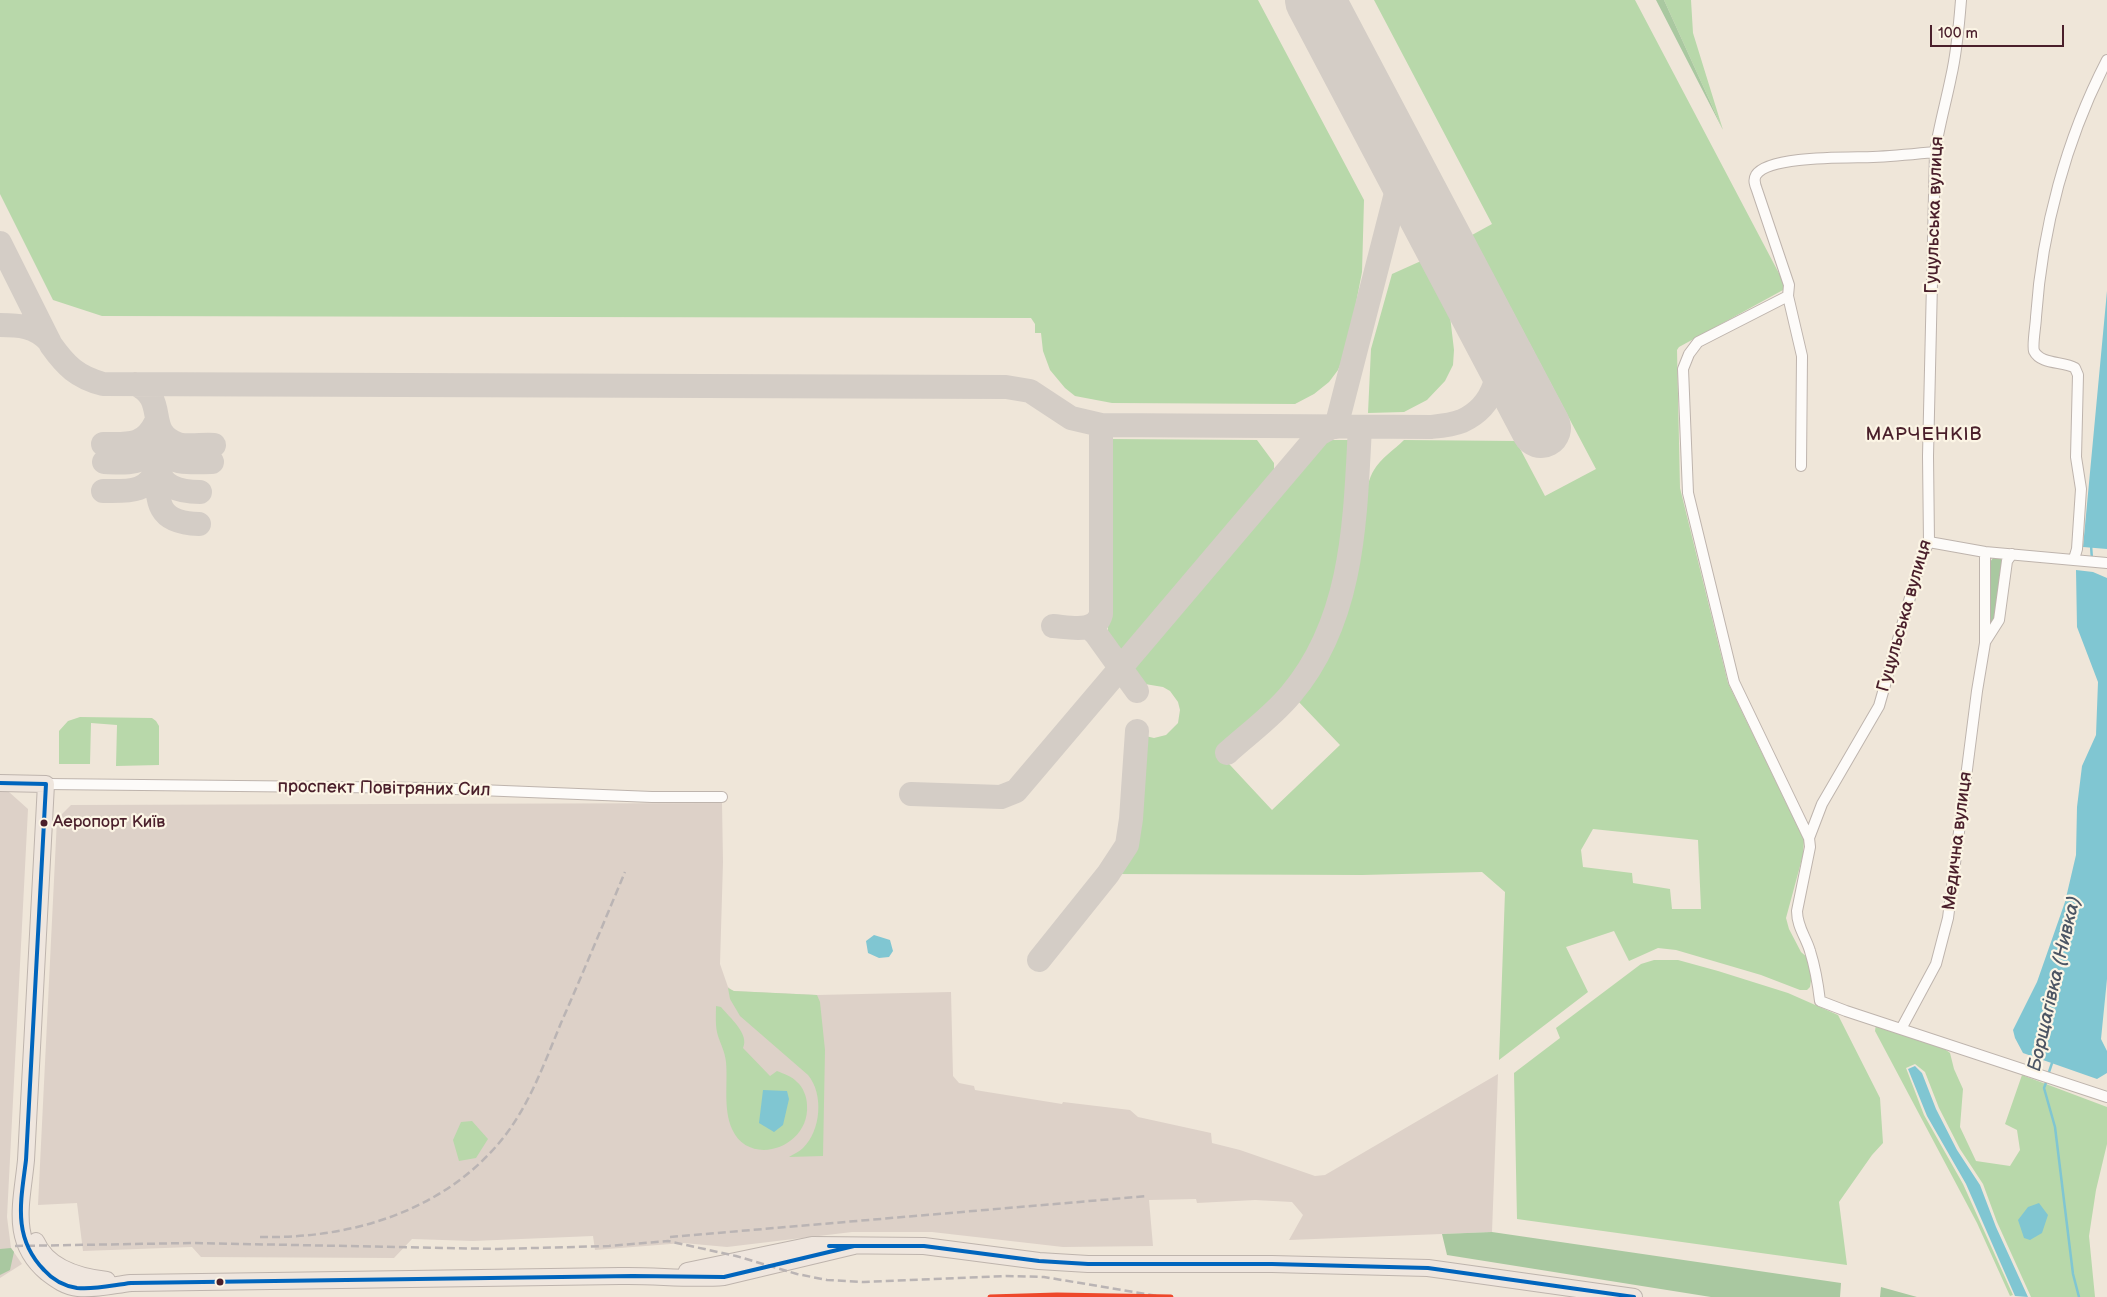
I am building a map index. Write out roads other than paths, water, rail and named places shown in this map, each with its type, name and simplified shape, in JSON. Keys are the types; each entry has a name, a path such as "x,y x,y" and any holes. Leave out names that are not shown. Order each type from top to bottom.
{"main road":[{"name":"проспект Повітряних Сил","path":"0,783 46,784"},
{"path":"46,784 24,1188 19,1216 23,1239 31,1255 42,1269 62,1284 77,1288 131,1283 654,1276 705,1279 724,1277 854,1246 924,1246 1039,1261 1088,1264 1272,1264 1428,1268 1634,1297"}],"street":[{"name":"Гуцульська вулиця","path":"1901,1029 1820,1001 1810,949 1799,929 1796,911 1810,847 1809,838 1822,804 1879,706 1921,559 1929,542 1928,456 1935,152 1940,122 1952,76 1962,0"},
{"path":"2074,559 2077,549 2080,489 2076,457 2078,375 2075,368 2069,364 2045,360 2038,356 2033,349 2037,302 2054,205 2073,138 2095,83 2107,60"},
{"path":"1801,466 1802,356 1788,296 1789,285 1754,181 1756,175 1773,165 1808,158 1890,156 1935,152"},
{"path":"1788,296 1698,342 1689,354 1683,369 1688,493 1734,682 1809,838"},
{"path":"1929,542 1985,552 2107,563"},
{"name":"Медична вулиця","path":"1901,1029 1936,964 1948,918 1976,691 1985,643 1985,552"},
{"name":"Медична вулиця","path":"1985,643 1999,620 2007,561 2012,554"},
{"name":"проспект Повітряних Сил","path":"46,784 430,788 652,797 722,797"},
{"path":"1901,1029 2107,1097"}],"water":[{"path":"2107,291 2107,549 2083,547"},
{"path":"2076,570 2093,572 2107,578 2107,979 2101,1039 2107,1051 2107,1073 2097,1079 2023,1053 2013,1030 2037,982 2065,902 2076,855 2077,807 2082,766 2096,735 2098,682 2077,627"},
{"path":"874,935 890,940 893,951 889,957 879,958 868,953 866,941"},
{"path":"1915,1066 1922,1073 1936,1109 1957,1150 1980,1185 1996,1227 2028,1297 2015,1296 1966,1184 1927,1116 1908,1069"},
{"path":"763,1090 787,1091 789,1099 783,1125 774,1132 759,1123"},
{"path":"2039,1203 2048,1215 2042,1233 2030,1240 2024,1238 2018,1220 2028,1207"}],"waterway":[{"name":"Борщагівка (Нивка)","path":"2091,545 2092,560"},
{"name":"Борщагівка (Нивка)","path":"2048,1075 2052,1063"},
{"name":"Борщагівка (Нивка)","path":"2047,1080 2044,1088 2055,1127 2073,1274 2079,1297"}],"railway":[{"path":"260,1237 326,1233 359,1227 390,1217 421,1204 449,1188 475,1167 499,1143 519,1116 527,1101 542,1070 625,872"},
{"path":"670,1237 1148,1196"},
{"path":"15,1246 193,1243 498,1249 609,1246 668,1241 736,1256 797,1274 827,1280 864,1282 1006,1276 1044,1277 1164,1297"}],"place":[{"name":"Аеропорт Київ","path":"44,823"}],"district":[{"name":"МАРЧЕНКІВ","path":"1924,435"}]}
